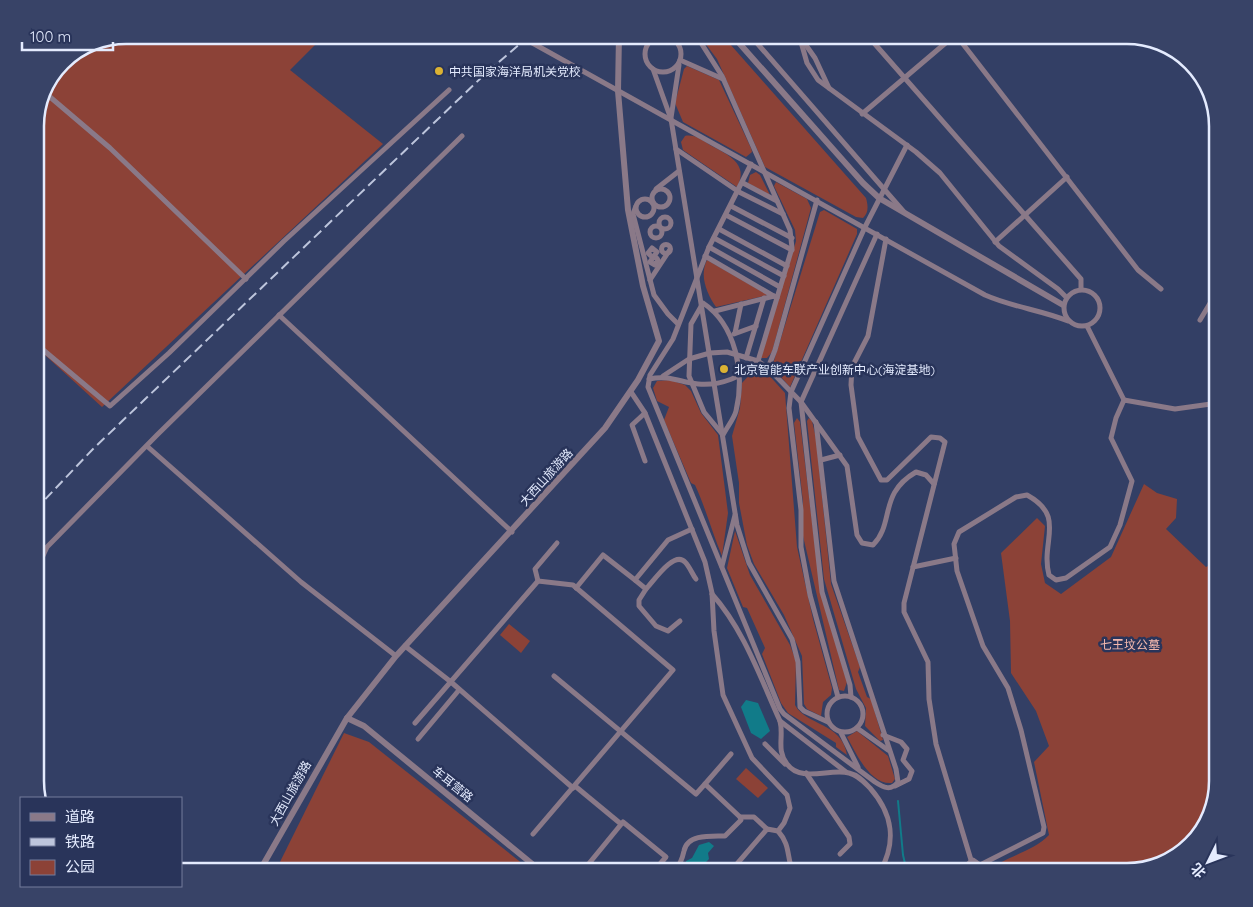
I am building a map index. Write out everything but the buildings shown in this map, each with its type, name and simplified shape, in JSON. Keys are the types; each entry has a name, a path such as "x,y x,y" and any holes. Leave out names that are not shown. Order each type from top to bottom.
{"street":[{"path":"534,44 764,170 985,295 1011,306 1044,312 1078,326 1088,326 1098,317 1100,304 1096,295 1081,289 1073,291 1066,297 1063,305 1064,314 1068,321"},
{"name":"大西山旅游路","path":"264,863 347,718 396,656 512,532 605,428 630,392 659,341 643,286 628,210 618,91 620,44"},
{"path":"650,44 646,48 646,60 654,69 671,119 703,303 735,512 749,563 792,639 798,662 800,707 804,712 828,722 841,733 859,769"},
{"path":"671,119 681,51 677,44"},
{"path":"649,379 672,377 692,382 715,383 747,373 758,361 776,297 792,250 792,238 778,201 723,79 702,44"},
{"path":"740,44 863,183 879,198 1063,305"},
{"path":"758,44 904,212"},
{"path":"802,44 807,62 818,80 862,114 907,145 940,172 995,242 1066,297"},
{"path":"805,44 815,58 830,90"},
{"path":"875,44 1081,279 1081,289"},
{"path":"862,114 945,44"},
{"path":"963,44 1138,270 1160,289"},
{"path":"680,61 723,79"},
{"path":"654,69 665,72 676,67 680,61"},
{"path":"44,351 110,406 284,241 449,90"},
{"path":"49,97 110,148 246,279"},
{"path":"44,555 48,547 279,314 462,136"},
{"path":"838,697 810,595 801,547 801,510 790,417 791,392 865,227 907,145"},
{"path":"676,150 739,192 783,215"},
{"path":"751,164 739,192 709,247 673,339 649,379 650,390 784,714 882,786 892,788 907,782 912,771 904,760 907,749 904,744 883,735"},
{"path":"636,206 639,215 647,217 654,211 652,194 679,171"},
{"path":"995,242 1067,177"},
{"path":"743,183 778,201"},
{"path":"656,190 665,189 669,194 670,200 664,207 658,207 644,199 636,206 633,214 657,302 678,324"},
{"path":"768,368 775,350 817,200"},
{"path":"731,206 792,238"},
{"path":"726,215 792,250"},
{"path":"641,243 656,238 662,233 660,228 655,226 650,230 650,235 656,238"},
{"path":"719,229 787,266"},
{"path":"851,697 850,685 822,592 801,402 877,234"},
{"path":"714,238 784,276"},
{"path":"886,239 868,336 852,367 851,385 858,437 881,480 887,480 931,437 940,438 945,442 913,567 904,612 928,662 929,699 936,744 971,860"},
{"path":"709,247 780,287"},
{"path":"650,280 669,251"},
{"path":"647,267 654,265 658,261 654,256"},
{"path":"705,256 776,297"},
{"path":"715,311 764,298 776,297"},
{"path":"746,358 764,298"},
{"path":"754,301 761,311"},
{"path":"703,303 715,311 732,334 739,364 736,412 723,435"},
{"path":"703,303 691,324 689,376 704,412 723,435"},
{"path":"732,334 741,304"},
{"path":"1200,320 1209,305"},
{"path":"279,314 512,532"},
{"path":"732,334 756,326"},
{"path":"984,863 1032,841 1043,833 1044,827 1021,730 1008,688 982,646 957,571 954,544 959,532 1016,497 1027,495 1046,509 1050,518 1046,564 1049,575 1056,580 1066,578 1110,547 1126,510 1132,481 1111,438 1116,418 1124,400 1088,326"},
{"path":"660,377 689,360 710,353 727,352 758,361 768,368 801,402 847,466 857,535 862,543 873,545 881,537 893,493 907,477 916,472 926,475 934,484"},
{"path":"630,392 645,413 705,562 712,593 714,630 723,695 752,758 787,795 790,808 778,832"},
{"path":"1124,400 1175,409 1209,404"},
{"path":"645,413 632,426 645,460"},
{"path":"790,417 796,413 802,418"},
{"path":"816,422 834,581 898,777 898,782 892,788"},
{"path":"148,447 301,582 396,656"},
{"path":"821,460 840,455"},
{"path":"722,566 735,512"},
{"path":"635,580 668,540 692,529"},
{"path":"538,581 535,569 557,543"},
{"path":"576,588 603,555 646,589"},
{"path":"913,567 956,558"},
{"path":"680,621 668,631 656,626 639,606 639,600 667,565 674,560 685,562 696,579"},
{"path":"533,834 673,670 572,585 538,581"},
{"path":"415,723 538,581"},
{"path":"712,593 727,610 738,628 780,721 783,730 779,742 788,766"},
{"path":"406,646 574,787 666,856 660,863"},
{"path":"554,676 696,794 731,754"},
{"path":"418,739 460,690"},
{"path":"828,722 826,711 829,705 838,697 851,697 861,705 863,711 861,723 852,732 841,733"},
{"name":"车耳营路","path":"347,718 364,726 531,863"},
{"path":"780,721 847,772 865,782 886,808 891,833 884,863"},
{"path":"857,728 888,750"},
{"path":"765,744 788,766 806,773 847,772"},
{"path":"806,773 849,836 850,844 840,854"},
{"path":"705,784 740,818 754,817 766,829 778,832 785,840 789,849 787,858 789,863"},
{"path":"681,863 684,848 689,841 695,838 725,836 741,820 740,818"},
{"path":"589,863 621,824"},
{"path":"738,863 766,829"},
{"path":"971,860 978,861 979,863"}],"green space":[{"path":"316,44 290,70 383,144 102,407 44,354 44,120 52,89 72,64 99,48 110,45"},
{"path":"706,44 730,44 866,198 868,209 863,218 856,217 765,167 717,59"},
{"path":"687,66 719,80 751,148 752,152 746,157 683,122 675,103 684,69"},
{"path":"685,136 698,138 735,161 741,172 737,187 683,150 681,142"},
{"path":"756,172 760,175 770,195 748,183 750,175"},
{"path":"776,182 807,199 811,208 772,352 767,358 761,358 796,241 795,230 774,186"},
{"path":"824,210 857,229 857,234 790,387 772,367 820,212"},
{"path":"707,260 768,295 716,307 705,285 704,272"},
{"path":"759,370 767,373 785,393 797,547 813,619 832,688 831,695 823,702 821,716 807,709 804,704 802,656 784,615 754,564 747,545 739,503 739,483 732,436 740,408 742,383 753,371"},
{"path":"670,380 685,385 691,391 701,413 718,435 728,513 722,556 699,494 695,485 691,483 664,420 669,407 657,401 653,388 657,381"},
{"path":"797,418 800,422 821,595 847,682 844,691 839,690 803,536 803,502 794,423"},
{"path":"809,418 812,421 816,438 831,584 860,667 858,672 867,697 871,699 883,740 880,741 865,726 866,708 856,689 824,579 807,421"},
{"name":"七王坟公墓","path":"1144,484 1157,493 1177,499 1176,518 1166,529 1206,567 1209,566 1209,792 1201,818 1192,831 1187,837 1183,837 1183,841 1177,846 1154,859 1127,863 1000,863 1035,846 1049,835 1034,762 1049,746 1036,711 1011,673 1010,621 1001,553 1037,518 1045,526 1041,564 1045,583 1061,594 1111,557"},
{"path":"735,531 750,575 790,645 796,661 795,705 800,712 838,736 844,744 847,755 836,747 836,743 788,713 781,703 762,654 765,648 747,608 743,607 727,568"},
{"path":"509,624 530,641 521,653 500,635"},
{"path":"857,731 888,756 895,779 892,783 884,782 870,774 859,759 847,737"},
{"path":"344,733 369,742 522,863 279,863"},
{"path":"746,768 768,788 758,798 736,779"}],"shaded area":[{"path":"746,700 758,703 770,731 761,739 751,733 741,707"},
{"path":"709,842 714,846 708,853 709,859 705,863 686,863 686,861 692,858 699,845"}],"waterway":[{"path":"898,801 905,863"}],"railway":[{"path":"44,501 93,449 483,76 520,44"}],"place":[{"name":"中共国家海洋局机关党校","path":"439,71"},
{"name":"北京智能车联产业创新中心(海淀基地)","path":"724,369"}]}
